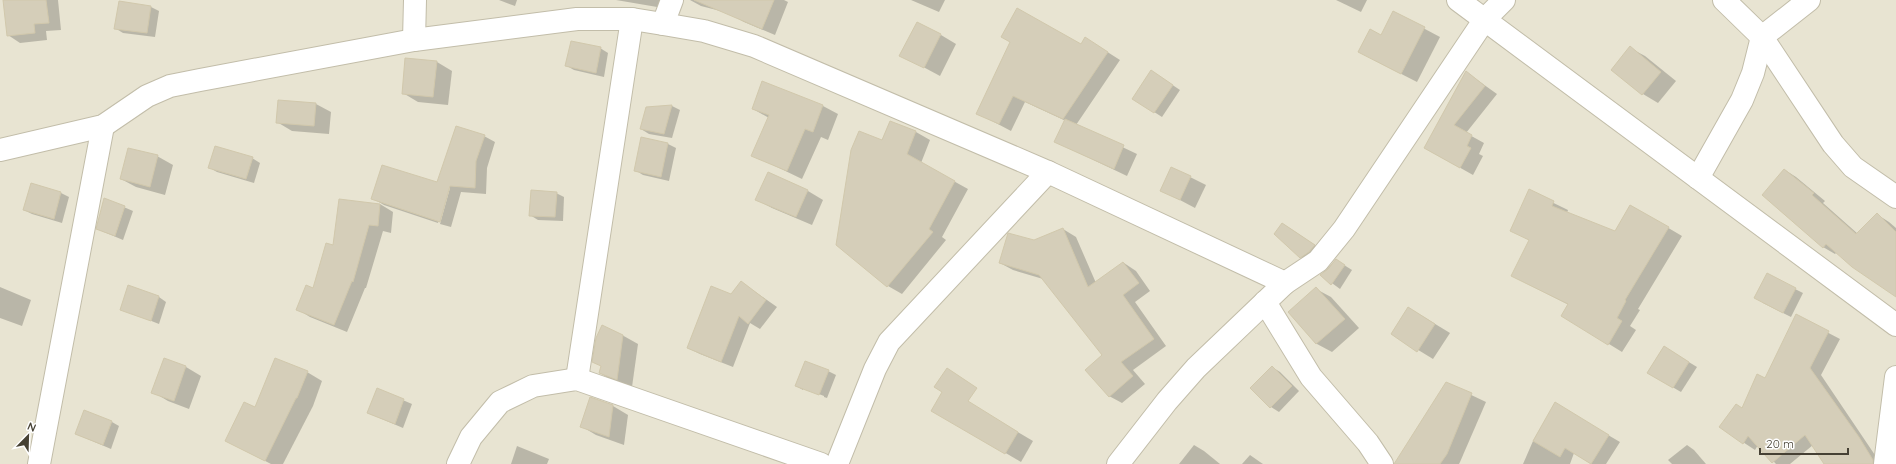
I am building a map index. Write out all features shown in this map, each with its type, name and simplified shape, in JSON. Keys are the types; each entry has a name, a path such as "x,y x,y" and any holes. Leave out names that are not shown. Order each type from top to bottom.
{"street":[{"path":"414,40 415,0"},
{"path":"663,24 672,0"},
{"path":"1458,0 1485,18 1896,325"},
{"path":"1118,464 1167,401 1191,373 1285,283 1318,262 1344,229 1485,18 1504,0"},
{"path":"1724,0 1762,37 1833,144 1853,167 1896,197"},
{"path":"1698,178 1742,100 1753,73 1762,37 1809,0"},
{"path":"0,150 103,126 147,96 170,86 414,40 577,19 632,19 704,31 754,46 1048,172 1285,283"},
{"path":"577,379 632,19"},
{"path":"39,464 103,126"},
{"path":"837,464 875,369 889,342 1048,172"},
{"path":"1265,302 1311,377 1368,443 1382,464"},
{"path":"1885,464 1896,377"},
{"path":"458,464 471,437 500,402 534,386 577,379 821,464"}],"shaded area":[{"path":"0,0 1896,0 1896,464 0,464"}],"building":[{"path":"3,0 46,0 49,23 34,24 35,33 7,36"},
{"path":"694,0 774,0 762,29"},
{"path":"119,1 151,6 147,33 114,29"},
{"path":"1017,8 1081,44 1085,37 1108,52 1063,119 1013,96 999,124 976,114 1010,42 1001,37"},
{"path":"1393,11 1425,27 1401,74 1358,52 1370,29 1381,35"},
{"path":"917,22 941,34 924,68 899,56"},
{"path":"571,41 601,47 596,73 565,66"},
{"path":"1630,46 1661,72 1642,95 1611,70"},
{"path":"405,58 437,61 433,97 402,94"},
{"path":"1151,70 1173,85 1154,113 1132,99"},
{"path":"1466,71 1485,86 1454,125 1472,135 1467,146 1471,148 1460,168 1424,148"},
{"path":"762,81 823,105 813,132 805,129 787,171 751,156 769,115 752,109"},
{"path":"278,100 316,103 314,126 276,123"},
{"path":"672,105 664,134 640,129 646,107"},
{"path":"1065,119 1124,145 1114,169 1054,142"},
{"path":"890,121 916,131 907,154 955,181 929,229 933,232 887,287 836,245 851,150 859,131 882,140"},
{"path":"456,126 485,135 476,161 475,188 450,186 440,222 371,199 382,165 437,182"},
{"path":"641,137 668,143 661,177 634,171"},
{"path":"215,146 253,157 246,179 208,168"},
{"path":"128,148 158,155 150,187 120,179"},
{"path":"1171,167 1191,176 1180,200 1160,191"},
{"path":"1784,169 1814,193 1812,195 1856,234 1877,213 1896,232 1896,297 1852,267 1826,244 1823,248 1762,195"},
{"path":"768,172 808,190 796,217 755,200"},
{"path":"31,183 61,192 54,219 23,210"},
{"path":"1529,189 1554,201 1552,206 1615,231 1630,205 1669,227 1625,300 1626,301 1617,318 1622,321 1608,345 1561,316 1568,304 1511,276 1529,240 1510,231"},
{"path":"531,190 557,192 555,217 529,216"},
{"path":"104,198 125,206 115,236 96,229"},
{"path":"339,199 380,204 378,226 369,225 353,282 352,281 334,325 296,310 306,285 313,288 326,243 333,245"},
{"path":"1282,223 1315,245 1309,252 1300,258 1274,234"},
{"path":"1063,228 1088,287 1123,262 1139,283 1123,295 1154,339 1121,362 1133,376 1109,397 1085,370 1102,355 1039,275 999,263 1008,233 1034,240"},
{"path":"1336,259 1345,265 1331,285 1320,275 1328,269"},
{"path":"1767,273 1796,288 1783,313 1754,298"},
{"path":"741,281 766,300 748,324 739,316 721,362 687,348 711,286 731,294"},
{"path":"128,285 159,296 151,321 120,310"},
{"path":"1316,287 1345,319 1316,344 1288,312"},
{"path":"1408,307 1435,324 1417,352 1391,334"},
{"path":"1796,314 1829,331 1810,368 1859,437 1873,460 1873,464 1824,464 1805,435 1772,463 1748,436 1743,444 1719,427 1736,404 1742,408 1757,374 1765,378"},
{"path":"602,325 623,335 617,380 599,373 601,366 592,362 596,338"},
{"path":"1664,346 1689,362 1673,388 1647,373"},
{"path":"164,358 186,366 174,401 151,393"},
{"path":"275,358 308,371 297,398 265,461 225,441 244,402 255,407"},
{"path":"805,361 829,370 819,395 795,386"},
{"path":"1272,366 1292,386 1270,408 1250,388"},
{"path":"947,368 977,388 968,401 1018,432 1005,454 931,411 942,392 934,387"},
{"path":"1446,382 1472,393 1447,454 1440,464 1394,464"},
{"path":"377,388 404,399 395,424 367,413"},
{"path":"590,397 613,405 609,437 580,427"},
{"path":"1555,402 1609,435 1591,464 1565,448 1560,457 1533,441"},
{"path":"84,410 112,421 103,445 75,434"}]}
